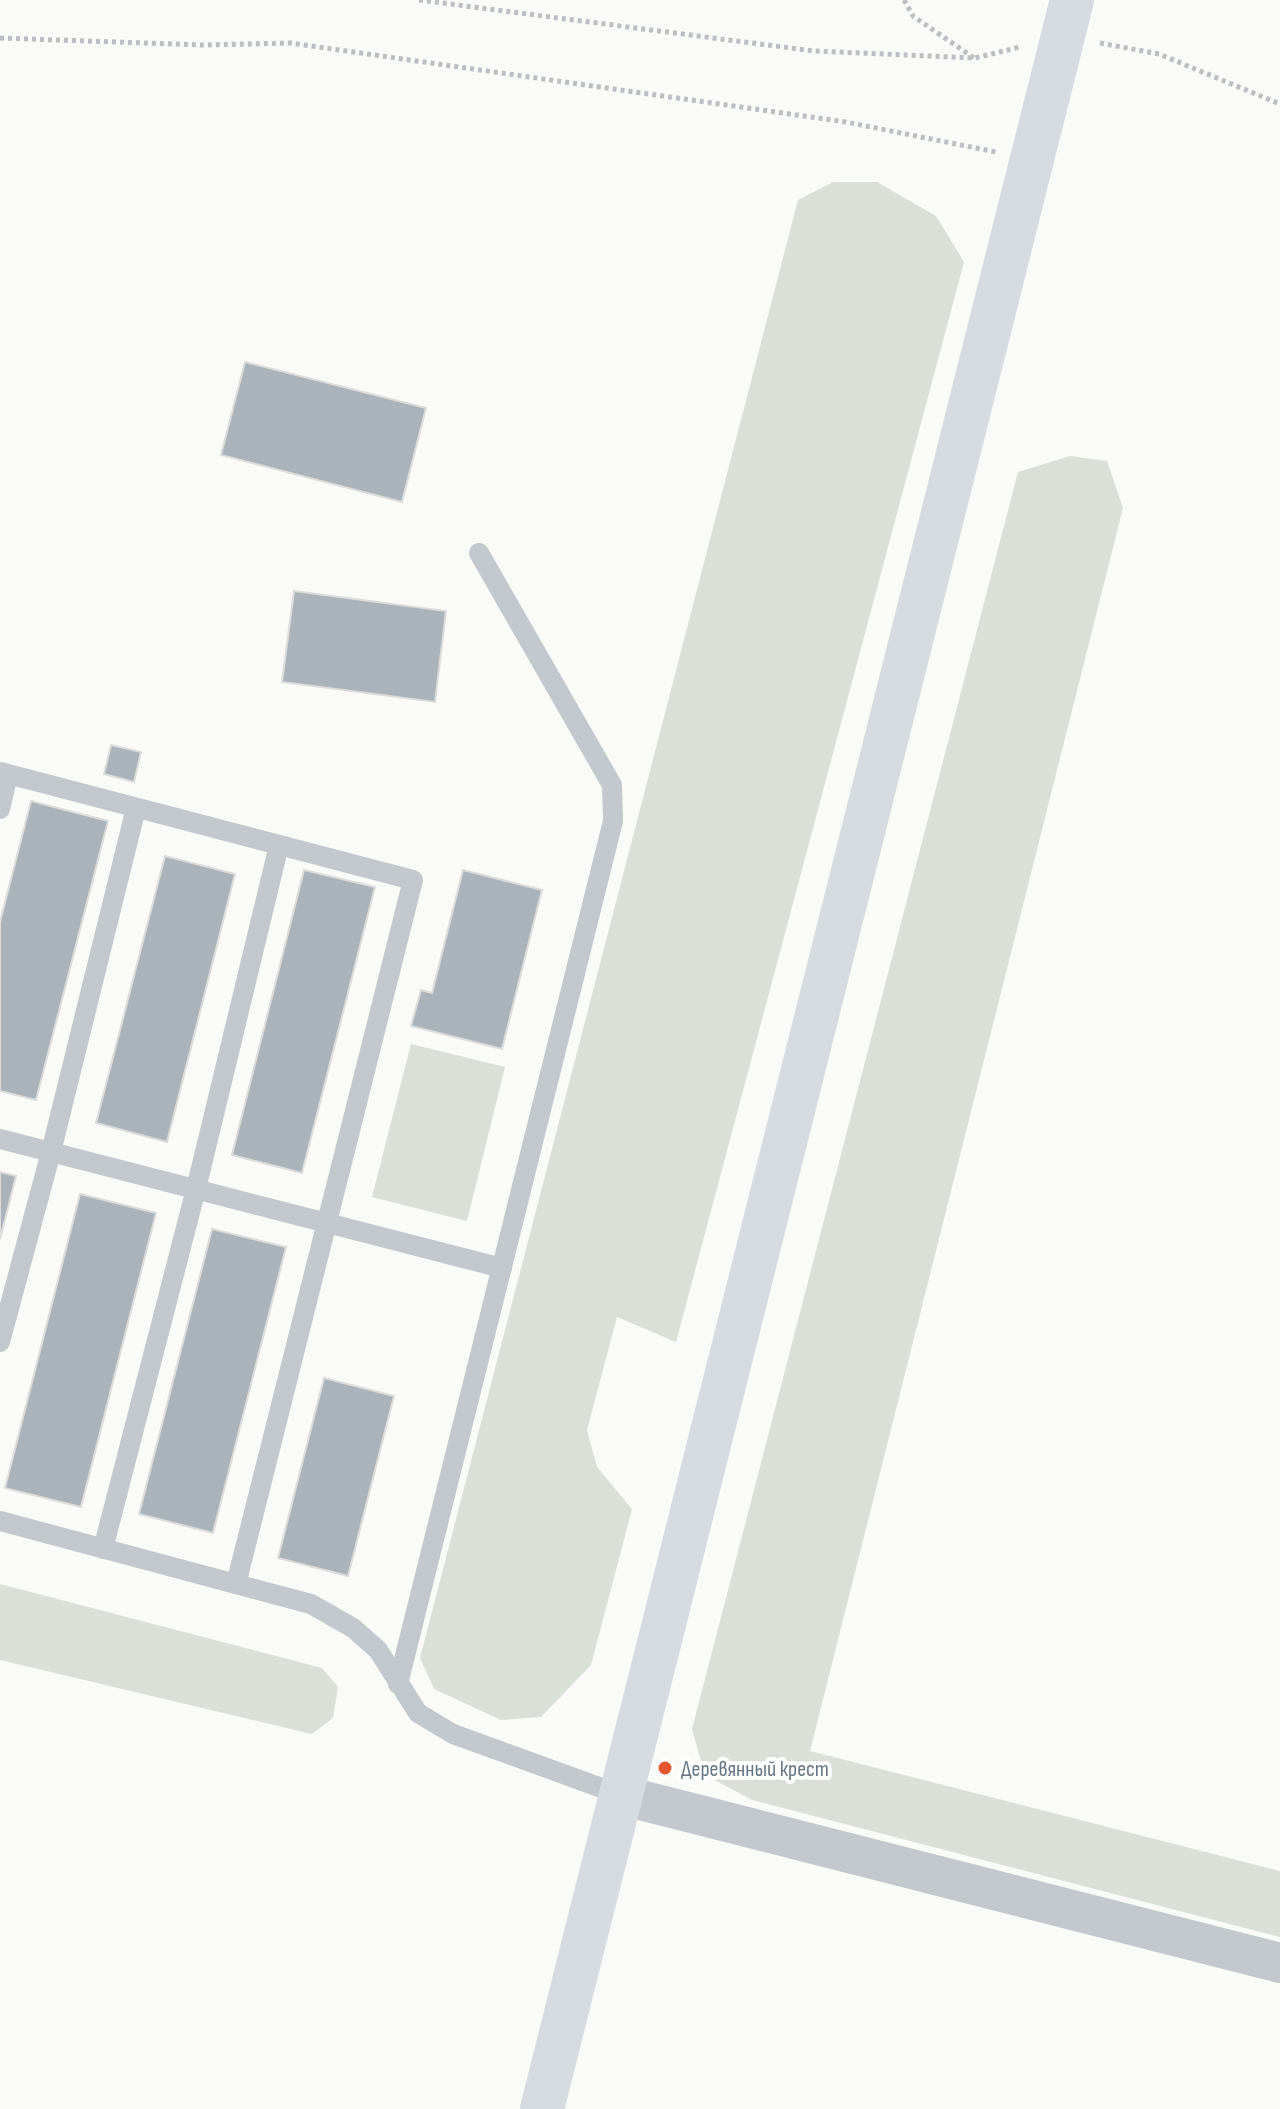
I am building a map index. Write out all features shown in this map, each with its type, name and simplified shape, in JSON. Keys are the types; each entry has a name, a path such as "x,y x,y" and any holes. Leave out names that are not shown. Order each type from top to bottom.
{"street":[{"path":"542,2109 1068,18"},
{"path":"621,1795 1280,1963"}],"lane":[{"path":"398,1684 613,821 612,785 479,553"},
{"path":"0,809 4,774 413,880 236,1584"},
{"path":"0,1342 51,1152 136,808"},
{"path":"103,1549 196,1189 279,845"},
{"path":"0,1139 502,1268"},
{"path":"0,1521 311,1604 353,1628 378,1650 418,1713 453,1734 621,1795"}],"path":[{"path":"419,0 814,51 975,58 1068,18 1280,104"},
{"path":"904,0 913,16 975,58"},
{"path":"0,38 203,45 290,43 846,122 1033,159"}],"shaded area":[{"path":"833,182 877,182 936,216 964,262 676,1342 617,1317 587,1430 597,1467 632,1509 591,1665 541,1717 501,1720 434,1689 420,1658 798,200"},
{"path":"1070,456 1107,461 1123,508 810,1751 1280,1871 1280,1937 752,1800 705,1775 692,1729 1018,472"},
{"path":"411,1044 505,1067 467,1221 372,1197"},
{"path":"0,1584 322,1668 338,1687 333,1718 312,1734 0,1660"}],"building":[{"path":"245,362 426,408 402,502 221,455"},
{"path":"294,591 446,611 435,702 282,682"},
{"path":"111,745 141,752 134,782 104,774"},
{"path":"31,801 108,821 36,1100 0,1091 0,922"},
{"path":"165,856 235,874 167,1142 96,1123"},
{"path":"304,870 375,887 302,1173 232,1155"},
{"path":"463,870 542,890 502,1049 411,1026 421,990 432,993"},
{"path":"0,1172 16,1176 0,1239"},
{"path":"80,1194 156,1213 81,1507 5,1488"},
{"path":"212,1229 286,1247 213,1533 139,1514"},
{"path":"324,1378 394,1396 348,1576 278,1558"}],"place":[{"name":"Деревянный крест","path":"665,1768"}]}
